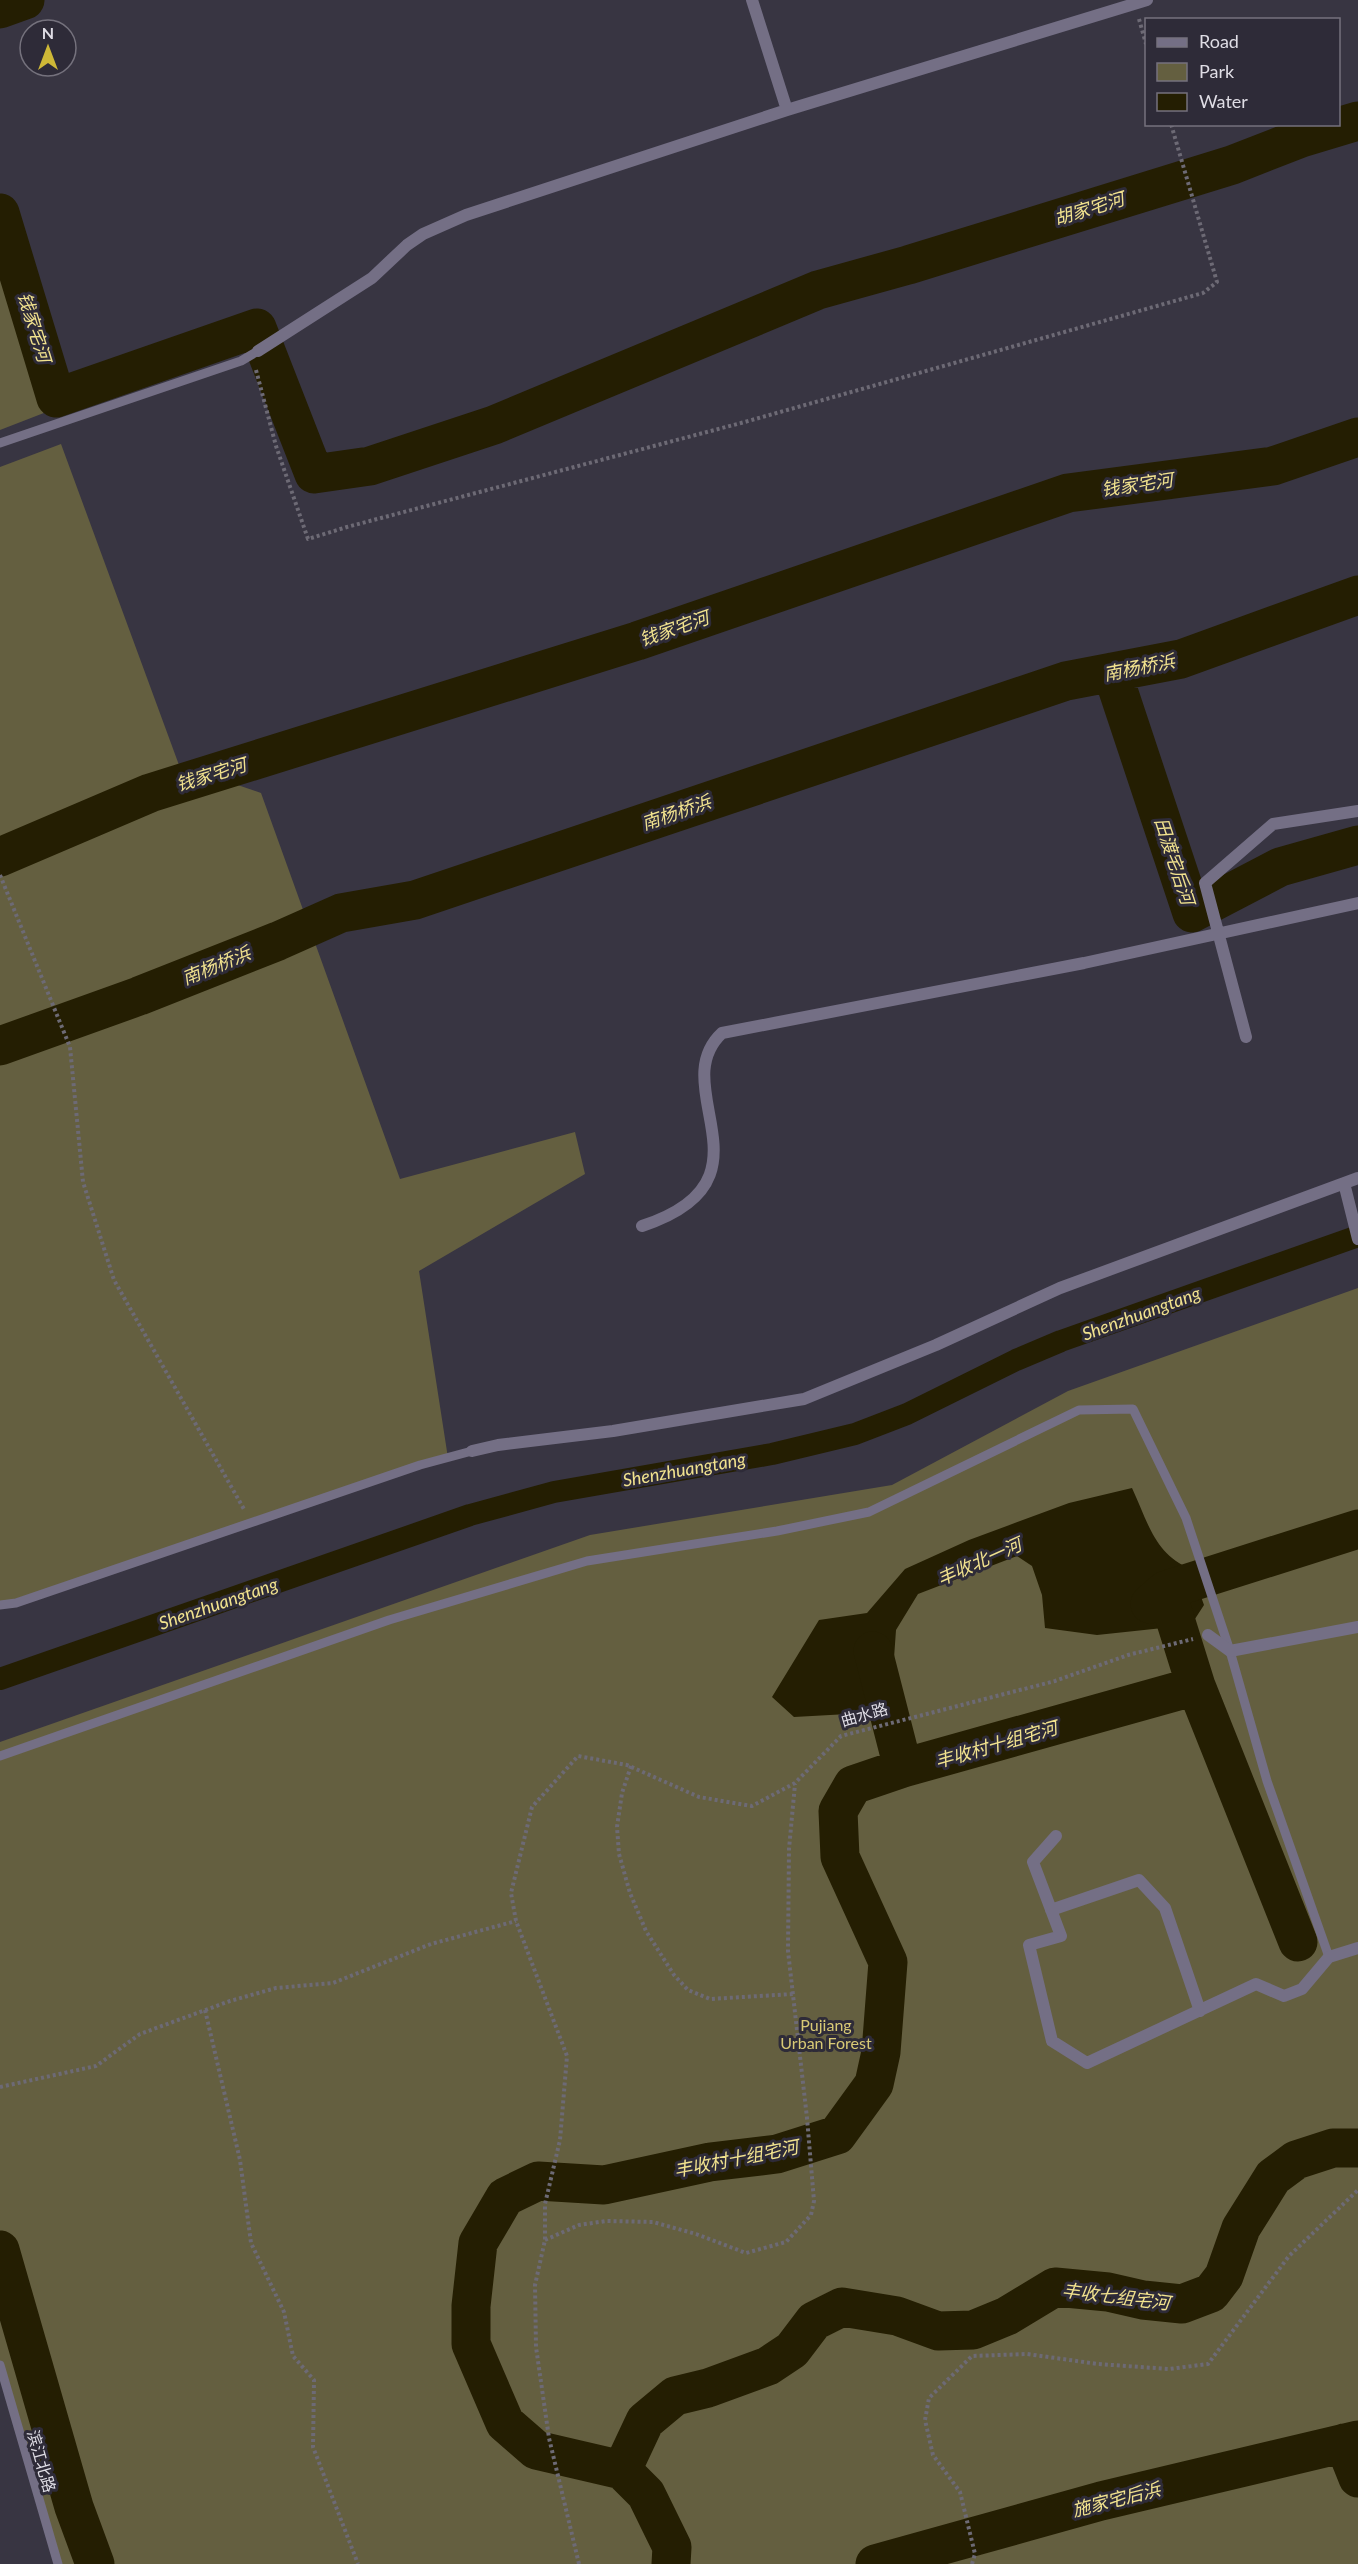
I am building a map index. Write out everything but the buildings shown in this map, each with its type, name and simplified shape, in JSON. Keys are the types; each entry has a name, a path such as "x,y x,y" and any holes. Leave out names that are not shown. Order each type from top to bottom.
{"street":[{"path":"752,0 787,110"},
{"path":"255,353 274,343 372,278 407,245 423,234 466,215 787,110 1147,0"},
{"path":"1246,1037 1205,883 1273,824 1358,811"},
{"path":"642,1226 668,1217 701,1191 711,1174 716,1154 705,1084 712,1042 722,1033 1084,963 1216,928 1358,903"},
{"path":"472,1451 498,1445 613,1431 804,1399 936,1345 1060,1288 1345,1187 1358,1178"},
{"path":"1345,1187 1358,1239"},
{"path":"1209,1635 1230,1651 1358,1627"},
{"path":"1056,1836 1033,1862 1061,1936 1029,1946 1052,2041 1087,2063 1257,1984 1284,1996 1302,1989 1329,1957 1358,1948"},
{"path":"1051,1910 1139,1880 1165,1908 1200,2011"}],"lane":[{"path":"0,444 241,361 255,353"},
{"path":"0,1756 389,1620 587,1561 777,1531 869,1512 1079,1410 1133,1409 1186,1518 1230,1651 1267,1781 1329,1957"},
{"path":"0,1605 16,1603 420,1465 472,1451"},
{"name":"滨江北路","path":"0,2365 58,2564"}],"path":[{"path":"1134,4 1145,41"},
{"path":"255,353 276,446 308,540 347,526 752,419 1203,293 1216,282 1172,126"},
{"path":"1,876 70,1047 83,1182 114,1280 251,1522"},
{"name":"曲水路","path":"516,1921 511,1893 532,1807 578,1756 631,1766 699,1797 752,1806 795,1783 841,1736 1055,1681 1128,1655 1209,1635"},
{"path":"631,1766 622,1792 617,1827 619,1854 630,1893 646,1931 674,1975 688,1990 710,1999 759,1994 793,1994"},
{"path":"545,2240 588,2224 606,2221 653,2222 696,2234 746,2253 786,2242 811,2215 814,2201 788,1951 786,1907 795,1783"},
{"path":"0,2087 96,2066 140,2034 206,2010 276,1988 333,1983 432,1944 516,1921 567,2056 560,2140 545,2204 545,2240 535,2285 536,2347 549,2438 579,2564"},
{"path":"206,2010 240,2160 251,2243 284,2312 293,2356 314,2380 313,2447 358,2564"},
{"path":"972,2564 975,2554 960,2492 933,2455 925,2420 929,2398 972,2356 1027,2354 1098,2364 1168,2368 1208,2364 1289,2256 1358,2190"}],"green space":[{"path":"0,235 49,411 0,430"},
{"path":"61,444 179,765 261,793 400,1179 575,1132 585,1174 419,1271 448,1458 0,1604 0,467"},
{"name":"Pujiang Urban Forest","path":"1358,1288 1358,2564 55,2564 0,2365 0,1742 590,1535 892,1485 1068,1391"}],"water":[{"path":"1132,1488 1160,1546 1178,1563 1191,1569 1204,1605 1191,1625 1097,1635 1045,1628 1042,1595 1032,1566 1017,1556 918,1594 896,1630 893,1672 897,1700 848,1714 794,1717 772,1697 819,1620 867,1613 905,1569 969,1540 1069,1503"}],"waterway":[{"path":"0,9 25,0"},
{"name":"钱家宅河","path":"0,213 56,398 257,328 314,474 370,466 494,425 818,290 908,265 1232,165 1301,138 1358,121"},
{"name":"钱家宅河","path":"0,857 150,793 637,641 1068,493 1273,466 1358,437"},
{"name":"南杨桥浜","path":"0,1046 139,996 278,941 341,913 415,900 1066,681 1181,659 1358,595"},
{"name":"田渡宅后河","path":"1112,672 1192,913 1280,867 1358,845"},
{"name":"Shenzhuangtang","path":"0,1679 470,1515 554,1492 772,1454 855,1434 907,1414 1016,1360 1061,1341 1358,1236"},
{"name":"丰收北一河","path":"1150,1604 1166,1590 1358,1529"},
{"path":"1166,1590 1196,1686"},
{"name":"丰收北一河","path":"873,1651 903,1768"},
{"name":"丰收村十组宅河","path":"671,2564 672,2547 646,2494 622,2470 536,2450 505,2423 471,2344 471,2306 478,2243 505,2197 538,2181 604,2185 710,2162 777,2154 837,2135 874,2084 881,2052 888,1962 840,1857 838,1811 853,1785 903,1768 1196,1686 1298,1942"},
{"name":"丰收七组宅河","path":"622,2470 645,2421 675,2396 708,2388 768,2366 792,2350 814,2321 842,2307 897,2316 938,2331 973,2330 1007,2316 1055,2287 1108,2292 1143,2300 1182,2304 1211,2293 1224,2276 1241,2228 1273,2177 1296,2160 1333,2148 1358,2148"},
{"path":"0,2250 74,2507 95,2564"},
{"name":"施家宅后浜","path":"875,2564 1101,2501 1358,2440"},
{"path":"1344,2443 1358,2478"}],"water label":[{"name":"胡家宅河","path":"1089,208"}]}
